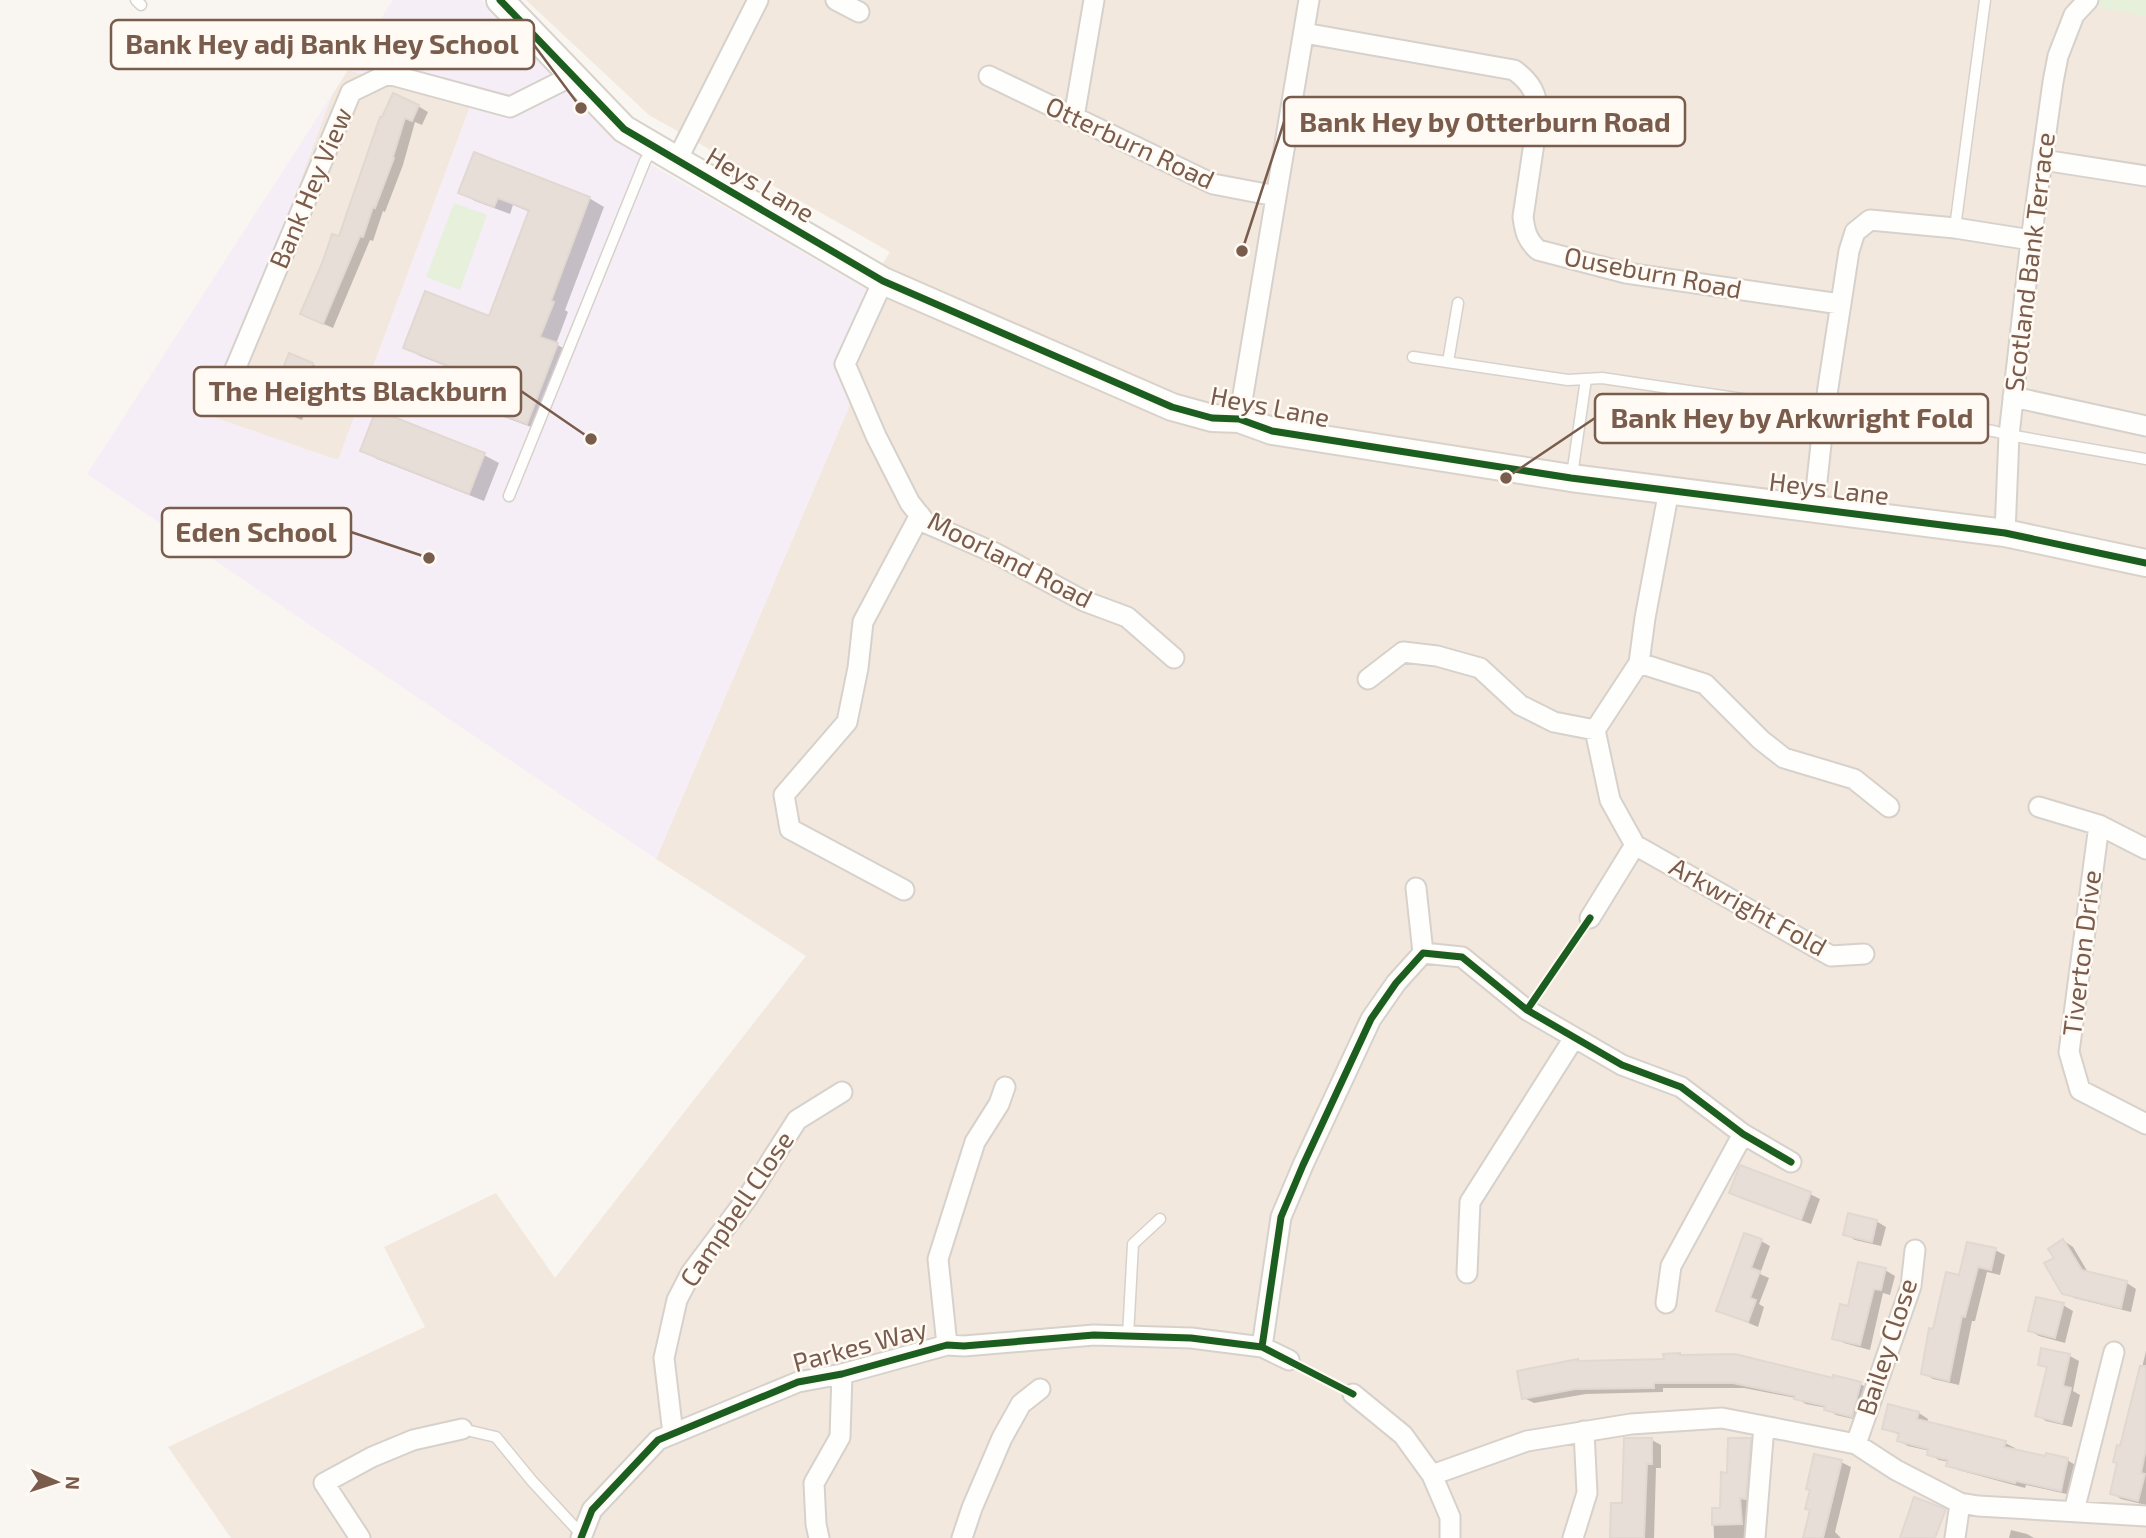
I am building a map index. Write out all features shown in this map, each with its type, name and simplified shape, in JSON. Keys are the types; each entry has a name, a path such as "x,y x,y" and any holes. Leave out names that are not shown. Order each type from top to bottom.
{"street":[{"name":"Heys Lane","path":"500,0 624,129 883,282 1172,407 1212,418 1239,419 1272,431 1571,478 2005,533 2146,563"},
{"path":"666,153 758,0"},
{"path":"836,0 859,12"},
{"path":"1074,117 1094,0"},
{"path":"1239,419 1309,0"},
{"name":"Scotland Bank Terrace","path":"2005,533 2013,397 2058,56 2074,15 2088,0"},
{"name":"Ouseburn Road","path":"1304,33 1514,70 1526,79 1538,102 1538,116 1523,217 1525,234 1538,250 1626,273 1840,304"},
{"name":"Bank Hey View","path":"228,386 351,92 388,74 510,107 572,76"},
{"name":"Otterburn Road","path":"989,76 1213,184 1276,196"},
{"path":"2043,159 2146,176"},
{"path":"1814,509 1824,409 1849,251 1855,232 1870,219 2032,240"},
{"name":"Moorland Road","path":"883,282 845,364 876,436 910,503 926,523 995,553 1084,601 1127,617 1174,658"},
{"path":"2013,397 2146,426"},
{"path":"1590,918 1635,845 1610,800 1595,730 1639,663 1644,618 1669,490"},
{"path":"904,890 790,829 784,795 847,722 858,668 863,622 920,515"},
{"path":"1368,679 1403,652 1437,656 1480,668 1520,705 1554,722 1595,730"},
{"path":"1639,663 1705,684 1761,740 1784,758 1854,779 1889,807"},
{"path":"2039,807 2099,825 2146,849"},
{"name":"Tiverton Drive","path":"2099,825 2069,1052 2080,1090 2146,1124"},
{"name":"Arkwright Fold","path":"1635,845 1830,956 1864,954"},
{"path":"1262,1347 1281,1217 1371,1019 1396,983 1423,953 1416,888"},
{"path":"1423,953 1462,957 1527,1010 1622,1065 1681,1087 1744,1134 1791,1162"},
{"path":"1467,1273 1470,1202 1574,1038"},
{"path":"947,1345 938,1259 975,1142 999,1104 1004,1087"},
{"name":"Campbell Close","path":"673,1434 664,1358 677,1300 691,1273 748,1197 797,1119 842,1092"},
{"path":"1667,1303 1671,1266 1744,1134"},
{"name":"Bailey Close","path":"1856,1444 1911,1286 1915,1250"},
{"name":"Parkes Way","path":"581,1537 592,1510 658,1440 798,1382 842,1374 947,1345 964,1346 1094,1335 1191,1338 1262,1347 1289,1360"},
{"path":"2074,1511 2114,1352"},
{"path":"819,1538 814,1483 840,1437 842,1374"},
{"path":"962,1538 1002,1438 1021,1404 1040,1389"},
{"path":"1353,1394 1403,1436 1432,1475 1450,1517 1450,1538"},
{"path":"1432,1475 1527,1441 1630,1424 1721,1418 1856,1444 1896,1470 1960,1503 2146,1516"},
{"path":"1755,1538 1764,1426"},
{"path":"360,1538 324,1483 372,1457 413,1440 462,1429"},
{"path":"1573,1538 1587,1493 1584,1431"},
{"path":"1955,1538 1960,1503"}],"lane":[{"path":"1955,228 1984,0"},
{"path":"509,496 645,160 666,153"},
{"path":"1448,362 1458,303"},
{"path":"1413,357 1568,380 1602,378 1993,430 2146,459"},
{"path":"1571,478 1586,379"},
{"path":"1128,1336 1133,1244 1160,1219"},
{"path":"462,1429 496,1437 581,1537"}],"shaded area":[{"path":"393,0 481,0 645,161 866,289 848,409 656,859 87,474 332,95 213,417 338,460 471,104 348,70"},
{"path":"526,0 2146,0 2146,1538 231,1538 168,1447 425,1327 384,1247 496,1193 555,1278 806,956 656,859 848,409 866,289 890,252 649,115"},
{"path":"348,70 471,104 338,461 212,417 332,95"}],"green space":[{"path":"2095,0 2146,0 2146,16 2090,6"},
{"path":"454,203 487,215 460,290 426,277"}],"building":[{"path":"393,93 419,105 412,121 405,118 394,158 375,208 373,207 363,237 360,236 323,324 300,314 332,234 339,236 380,117"},
{"path":"474,152 590,197 540,337 558,343 527,424 471,403 480,378 403,348 425,291 489,316 529,210 498,198 494,207 458,193"},
{"path":"289,353 313,363 292,416 268,407"},
{"path":"376,410 485,453 469,494 360,451"},
{"path":"1740,1165 1811,1192 1801,1220 1729,1193"},
{"path":"1848,1213 1877,1220 1872,1242 1843,1235"},
{"path":"1744,1233 1762,1239 1751,1268 1760,1271 1750,1298 1756,1300 1748,1322 1716,1311"},
{"path":"2063,1239 2082,1270 2127,1281 2121,1308 2062,1294 2044,1263 2054,1258 2048,1249"},
{"path":"1967,1242 1996,1248 1991,1270 1978,1267 1965,1317 1962,1316 1949,1381 1921,1374 1929,1328 1933,1329 1946,1272 1959,1275"},
{"path":"1858,1262 1886,1268 1881,1290 1874,1289 1860,1345 1832,1339 1840,1304 1848,1306"},
{"path":"2036,1297 2064,1303 2055,1338 2028,1331"},
{"path":"2041,1348 2070,1354 2063,1386 2071,1388 2062,1423 2035,1416 2047,1367 2038,1365"},
{"path":"1663,1354 1735,1354 1833,1378 1833,1375 1861,1382 1852,1417 1824,1410 1825,1406 1794,1399 1795,1396 1733,1383 1654,1383 1654,1388 1575,1389 1522,1399 1517,1371 1578,1359 1664,1359"},
{"path":"2140,1366 2146,1366 2146,1448 2141,1473 2145,1474 2138,1501 2110,1494 2117,1463 2113,1462 2117,1445 2120,1446"},
{"path":"1888,1404 1919,1412 1917,1419 2006,1441 2004,1447 2068,1458 2061,1491 1946,1466 1948,1460 1927,1455 1928,1449 1897,1441 1899,1433 1882,1429"},
{"path":"1624,1438 1652,1438 1652,1464 1647,1464 1644,1538 1610,1538 1611,1503 1622,1503"},
{"path":"1728,1438 1751,1438 1746,1499 1740,1498 1742,1524 1712,1525 1712,1508 1720,1508 1721,1472 1727,1473"},
{"path":"1814,1454 1842,1460 1823,1538 1803,1538 1810,1510 1805,1509 1810,1490 1806,1489"},
{"path":"1914,1497 1946,1509 1935,1538 1900,1538"}],"cycle path":[{"path":"500,0 624,129 883,281 1172,407 1212,418 1239,419 1272,431 1571,478 2005,533 2146,563"},
{"path":"1527,1010 1590,918"},
{"path":"1262,1347 1281,1217 1371,1019 1396,983 1423,953 1462,957 1527,1010 1622,1065 1681,1087 1743,1134 1791,1162"},
{"path":"581,1538 592,1510 658,1440 798,1382 842,1374 947,1345 964,1346 1094,1335 1191,1338 1262,1347 1353,1394"}],"place":[{"name":"Bank Hey adj Bank Hey School","path":"581,108"},
{"name":"Bank Hey by Otterburn Road","path":"1242,251"},
{"name":"The Heights Blackburn","path":"591,439"},
{"name":"Bank Hey by Arkwright Fold","path":"1506,478"},
{"name":"Eden School","path":"429,558"}]}
